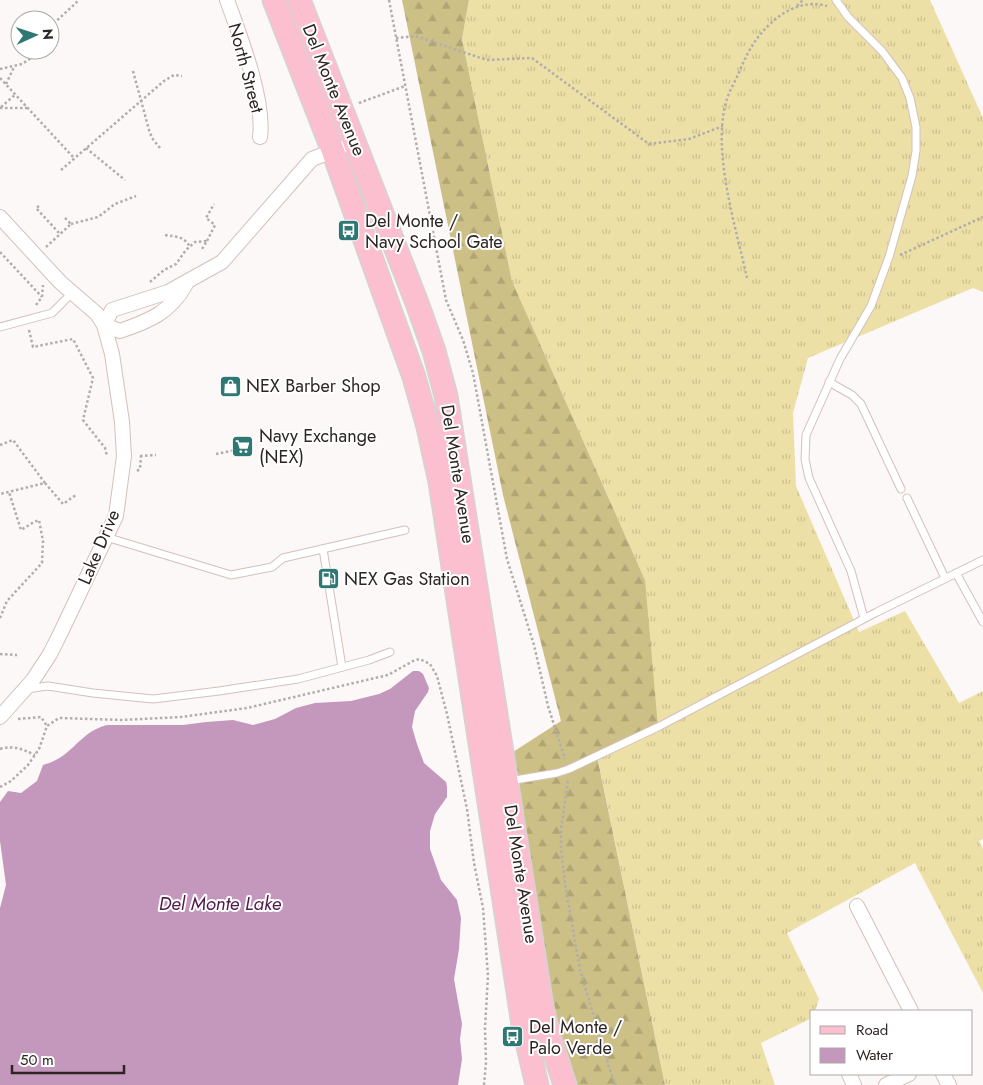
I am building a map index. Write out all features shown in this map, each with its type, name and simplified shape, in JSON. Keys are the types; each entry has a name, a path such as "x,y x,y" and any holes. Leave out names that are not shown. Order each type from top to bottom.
{"main road":[{"name":"Del Monte Avenue","path":"274,0 332,151 414,377 432,445 440,482 460,606 523,1025 537,1085"},
{"name":"Del Monte Avenue","path":"299,0 417,304 434,351 446,396 542,1007 565,1085"}],"street":[{"name":"North Street","path":"227,0 244,49 257,98 261,129 260,137"},
{"path":"104,324 112,310 160,295 222,262 312,159 355,141"},
{"path":"0,217 60,282 97,314 104,324 120,331 162,314 181,294 187,282"},
{"name":"Lake Drive","path":"7,718 50,654 116,516 124,456 122,422 112,354 104,324"},
{"path":"857,906 910,1010"},
{"path":"886,1085 907,1075"}],"lane":[{"path":"836,0 848,17 882,51 902,78 910,98 916,127 916,151 912,176 888,261 871,306 840,358 806,436 806,460 809,478 851,571 864,618"},
{"path":"0,327 52,313 72,292"},
{"path":"829,382 852,395 861,404 901,489"},
{"path":"907,498 946,578"},
{"path":"105,537 231,575 272,567 283,558 405,530"},
{"path":"323,549 342,667"},
{"path":"506,781 569,770 581,762 658,727 864,618 983,560"},
{"path":"956,573 983,622"},
{"path":"26,689 48,686 153,699 219,692 298,679 390,652"}],"path":[{"path":"60,17 79,0"},
{"path":"389,0 446,300 463,340 473,373 507,559 534,645 548,706 569,770 561,829 561,849 566,890 580,970 616,1085"},
{"path":"747,278 722,156 726,101 750,47 760,33 777,17 803,0"},
{"path":"795,7 812,4 824,5 848,17"},
{"path":"396,38 416,36 487,60 532,58 649,144 689,139 723,126"},
{"path":"0,69 14,67 28,60"},
{"path":"6,84 14,67"},
{"path":"133,71 149,130 152,138 160,148"},
{"path":"61,170 141,100 174,75 182,76"},
{"path":"0,78 74,158"},
{"path":"353,105 405,86"},
{"path":"0,108 16,94"},
{"path":"0,108 28,108"},
{"path":"86,148 125,180"},
{"path":"45,248 71,224 98,217 115,204 136,196"},
{"path":"202,250 216,225 206,218 214,204"},
{"path":"39,206 36,208 60,234"},
{"path":"888,261 983,216"},
{"path":"65,218 71,224"},
{"path":"166,234 182,237 190,247"},
{"path":"147,285 164,270 176,264 196,242 206,241"},
{"path":"0,252 42,297 42,279"},
{"path":"28,330 33,347 73,339 93,378 83,420 105,448 107,456"},
{"path":"0,445 13,440 63,504 76,495"},
{"path":"216,454 235,450"},
{"path":"134,456 156,455"},
{"path":"132,475 140,469 141,456"},
{"path":"0,494 45,483"},
{"path":"0,618 7,601 42,563 43,541 39,520 21,530 9,492"},
{"path":"0,654 17,655"},
{"path":"1,785 11,781 28,765 39,749 47,726 59,718 122,720 181,717 247,708 388,675 419,659 430,664 437,676 456,755 483,908 488,976 484,1085"},
{"path":"7,718 41,718 47,726"},
{"path":"0,749 11,746 35,756"}],"green space":[{"path":"402,0 469,0 462,39 512,281 645,580 658,727 597,756 665,1085 577,1085 553,1013 513,752 561,721 503,495"},
{"path":"469,0 930,0 983,118 983,292 973,288 808,358 793,413 796,486 859,632 905,611 959,703 983,691 983,839 979,841 983,849 983,993 915,863 787,933 819,999 815,1010 810,1010 810,1019 761,1043 775,1085 665,1085 597,755 645,580 512,281 462,39"}],"water":[{"name":"Del Monte Lake","path":"413,671 419,671 423,674 429,688 415,711 412,727 424,763 446,782 447,787 447,797 435,814 430,831 430,849 441,880 457,900 461,918 459,949 454,979 462,1024 460,1039 462,1059 458,1085 0,1085 0,908 6,885 0,841 0,802 8,791 21,793 37,781 43,765 62,756 89,734 107,725 183,725 233,720 253,725 275,719 296,708 315,703 351,701 379,694 390,689"}],"place":[{"name":"Del Monte / Navy School Gate","path":"349,231"},
{"name":"NEX Barber Shop","path":"230,386"},
{"name":"Navy Exchange (NEX)","path":"243,446"},
{"name":"NEX Gas Station","path":"328,579"},
{"name":"Del Monte / Palo Verde","path":"513,1037"}]}
